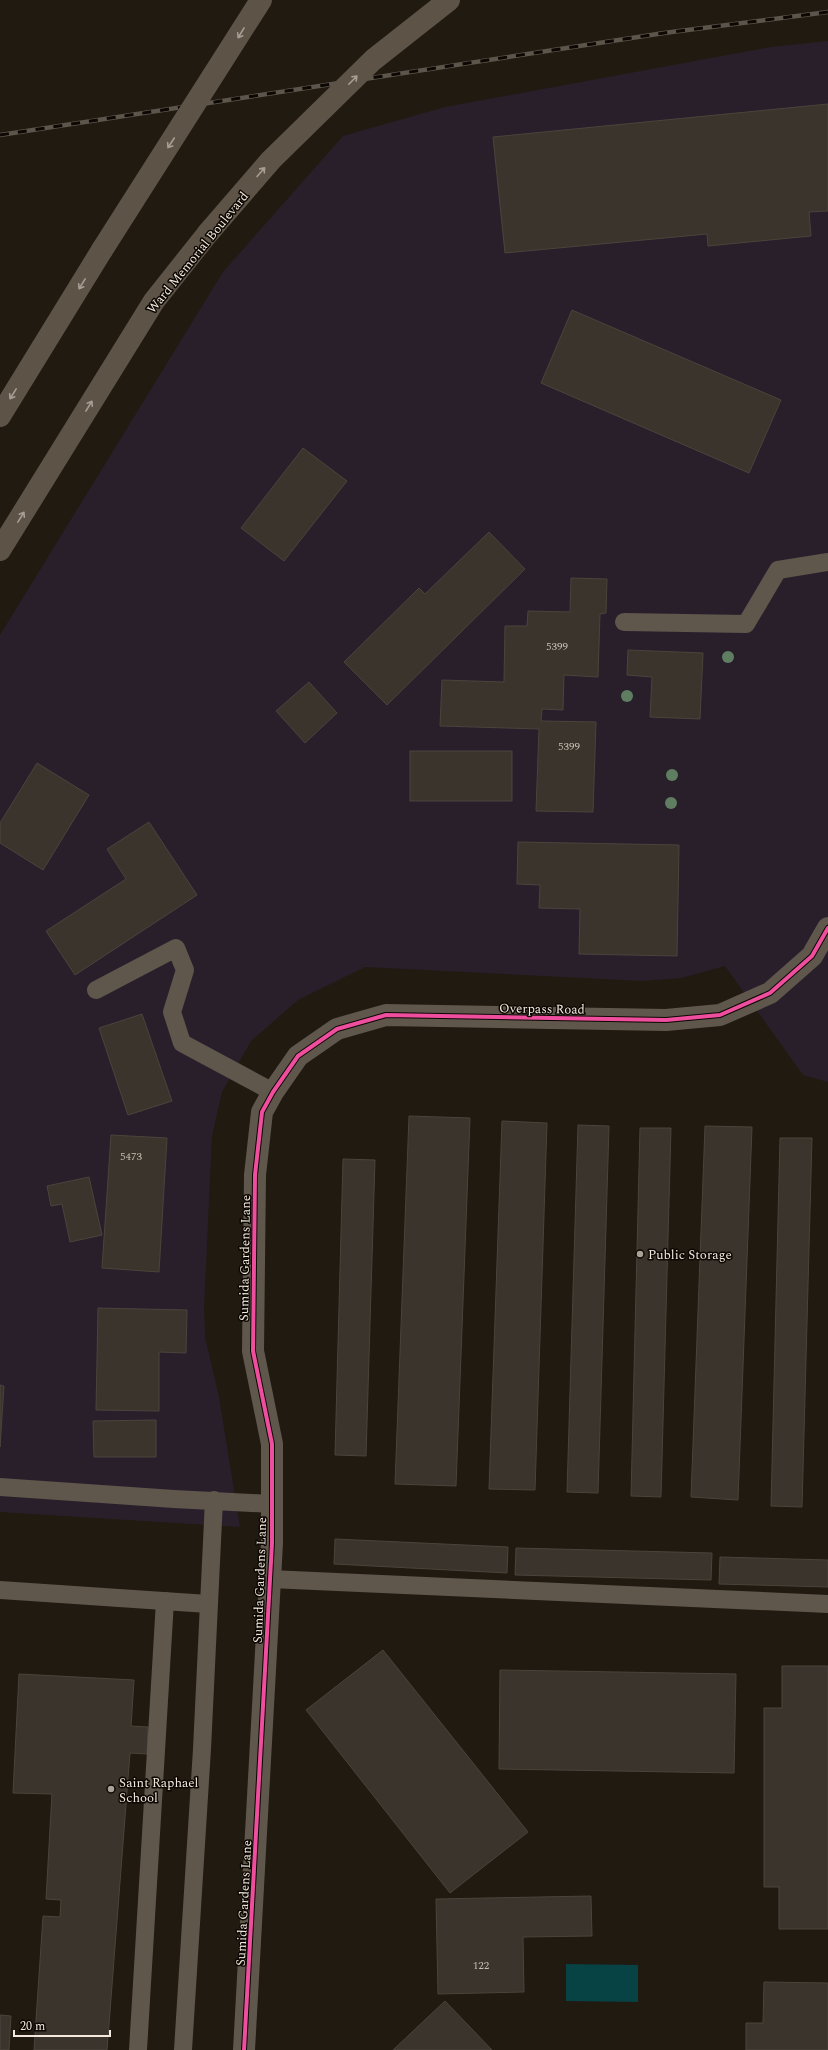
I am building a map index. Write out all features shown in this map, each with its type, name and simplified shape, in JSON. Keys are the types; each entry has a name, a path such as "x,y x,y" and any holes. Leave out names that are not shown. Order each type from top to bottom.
{"highway":[{"path":"0,416 102,250 261,0"},
{"name":"Ward Memorial Boulevard","path":"0,550 154,301 208,233 271,160 373,60 449,0"}],"street":[{"name":"Overpass Road","path":"262,1112 273,1092 298,1056 337,1029 386,1015 666,1020 720,1015 770,993 812,956 828,928"},
{"name":"Sumida Gardens Lane","path":"244,2050 270,1579 272,1504 272,1444 254,1352 255,1183 262,1112"}],"lane":[{"path":"624,622 746,624 778,570 828,562"},
{"path":"96,990 176,948 185,970 172,1012 182,1043 273,1092"},
{"path":"0,1487 272,1504"},
{"path":"182,2050 202,1749 214,1500"},
{"path":"270,1579 828,1604"},
{"path":"0,1590 208,1604"},
{"path":"138,2050 165,1601"}],"shaded area":[{"path":"828,41 828,1082 803,1075 725,966 681,978 642,981 365,967 298,1000 251,1041 222,1092 212,1136 204,1308 205,1337 219,1397 240,1527 0,1512 0,635 223,272 343,136 445,107 771,47"}],"water":[{"path":"566,1964 638,1965 638,2002 566,2001"}],"building":[{"path":"828,104 828,211 809,212 811,236 708,246 707,234 505,253 493,137"},
{"path":"572,310 781,400 749,473 541,383"},
{"path":"303,448 347,481 284,561 241,528"},
{"path":"489,532 525,569 387,705 344,662 419,588 425,594"},
{"path":"571,578 607,579 606,613 600,614 598,677 564,675 563,710 542,709 541,721 596,722 593,812 536,811 539,729 440,726 442,680 504,682 505,626 527,626 528,611 570,612"},
{"path":"628,650 703,653 700,719 650,717 652,677 627,675"},
{"path":"309,682 337,713 305,743 276,711"},
{"path":"410,751 512,751 512,801 410,801"},
{"path":"37,763 89,795 43,870 0,843 0,823"},
{"path":"149,822 197,895 75,975 46,931 126,879 107,849"},
{"path":"518,842 679,845 677,956 579,954 580,909 539,908 540,885 517,884"},
{"path":"142,1014 172,1101 128,1115 99,1028"},
{"path":"409,1116 470,1118 456,1486 395,1484"},
{"path":"502,1121 547,1123 535,1490 489,1489"},
{"path":"578,1125 609,1126 598,1493 567,1492"},
{"path":"705,1126 752,1127 738,1500 691,1497"},
{"path":"640,1128 671,1128 661,1497 631,1496"},
{"path":"111,1135 167,1138 159,1272 102,1268"},
{"path":"780,1138 812,1138 802,1507 771,1506"},
{"path":"343,1159 375,1160 366,1456 335,1455"},
{"path":"89,1177 102,1235 70,1242 62,1204 51,1206 47,1186"},
{"path":"98,1308 187,1310 186,1353 159,1352 159,1411 96,1410"},
{"path":"0,1385 4,1386 0,1447"},
{"path":"156,1420 156,1457 94,1457 93,1421"},
{"path":"335,1539 508,1547 507,1573 334,1564"},
{"path":"516,1548 712,1553 711,1580 515,1575"},
{"path":"720,1557 828,1560 828,1587 719,1584"},
{"path":"383,1650 528,1832 450,1893 306,1710"},
{"path":"782,1666 828,1666 828,1929 779,1929 779,1887 764,1887 764,1708 782,1708"},
{"path":"500,1670 736,1674 734,1773 499,1769"},
{"path":"19,1674 134,1680 131,1726 148,1727 147,1754 130,1753 107,2050 34,2050 43,1916 60,1917 61,1900 46,1899 52,1794 13,1793"},
{"path":"591,1896 592,1936 523,1937 524,1992 438,1994 436,1899"},
{"path":"764,1982 828,1983 828,2050 746,2050 746,2023 763,2023"},
{"path":"445,2001 492,2050 393,2050"},
{"path":"0,2015 11,2016 9,2050 0,2050"}],"railway":[{"path":"0,135 664,33 828,12"}],"cycle path":[{"path":"244,2050 272,1543 272,1444 253,1351 255,1175 262,1112 273,1092 298,1056 337,1029 386,1015 666,1020 720,1015 770,993 812,956 828,928"}],"place":[{"name":"Public Storage","path":"640,1254"},
{"name":"Saint Raphael School","path":"111,1789"}]}
